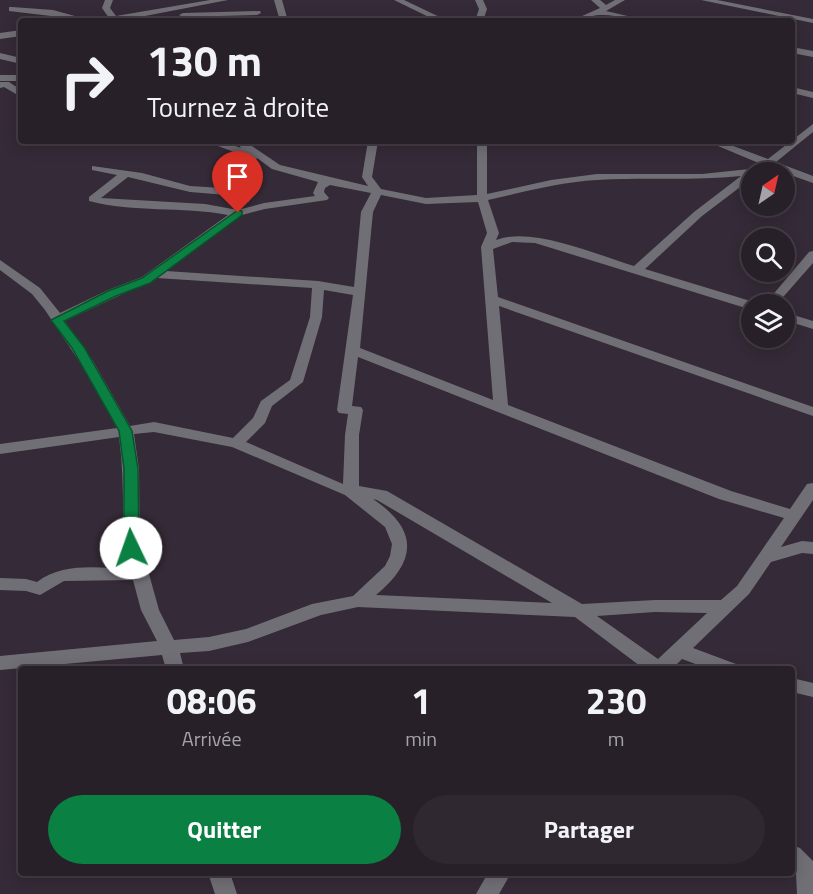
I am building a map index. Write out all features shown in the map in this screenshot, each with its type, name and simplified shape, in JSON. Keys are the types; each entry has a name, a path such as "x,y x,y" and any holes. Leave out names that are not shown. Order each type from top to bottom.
{"street":[{"path":"12,9 33,0"},
{"path":"109,0 106,8 113,18"},
{"path":"121,18 139,13 224,0"},
{"path":"278,0 283,18"},
{"path":"479,0 483,9 480,18"},
{"path":"595,0 602,10 633,18"},
{"path":"582,18 621,0"},
{"path":"705,0 813,21"},
{"path":"403,1 438,18"},
{"path":"139,13 150,16 255,17 255,2"},
{"path":"0,7 53,12 77,18"},
{"path":"0,36 18,33"},
{"path":"795,51 813,54"},
{"path":"0,56 18,60"},
{"path":"3,81 18,78"},
{"path":"3,81 18,92"},
{"path":"795,91 813,94"},
{"path":"795,142 813,127"},
{"path":"219,144 256,156 276,167 328,181 426,201 482,198 551,183 597,177 702,177 741,174"},
{"path":"244,144 256,156"},
{"path":"372,144 367,177 377,191"},
{"path":"482,144 482,198 493,233 487,247 501,407"},
{"path":"718,144 763,162"},
{"path":"770,162 792,144"},
{"path":"57,320 157,273 242,211 244,193 240,177 242,169 256,156"},
{"path":"96,168 190,189 244,193"},
{"path":"126,173 93,199 109,203 242,211 323,198 318,193 320,186 328,181"},
{"path":"795,174 813,180"},
{"path":"637,270 698,214 741,182"},
{"path":"351,492 352,435 356,410 344,410 367,212 377,191"},
{"path":"487,247 503,239 520,237 552,244 741,303"},
{"path":"780,294 813,255"},
{"path":"3,267 36,291 78,347 126,431 131,469 132,564 140,574 150,610 170,649 174,666"},
{"path":"157,273 318,285 359,292"},
{"path":"236,443 260,420 266,404 290,388 298,378 315,317 318,285"},
{"path":"493,300 813,412"},
{"path":"795,319 813,325"},
{"path":"352,350 724,495 794,515"},
{"path":"0,449 154,427 236,443 351,492 392,522 399,532 399,556 392,570 358,601"},
{"path":"662,666 727,607 765,558 813,488"},
{"path":"351,492 381,495 579,611 655,666"},
{"path":"765,558 802,547 813,548"},
{"path":"0,584 26,585 40,589 56,578 68,574 121,576 140,574"},
{"path":"0,663 209,644 248,635 318,609 358,601 579,611 655,606 727,607"},
{"path":"680,651 721,666"},
{"path":"795,686 813,690"},
{"path":"795,858 807,870 808,894"},
{"path":"220,876 226,894"},
{"path":"486,894 499,876"}],"route":[{"path":"131,548 131,469 126,431 78,347 57,320 112,293 146,280 238,213"}]}
